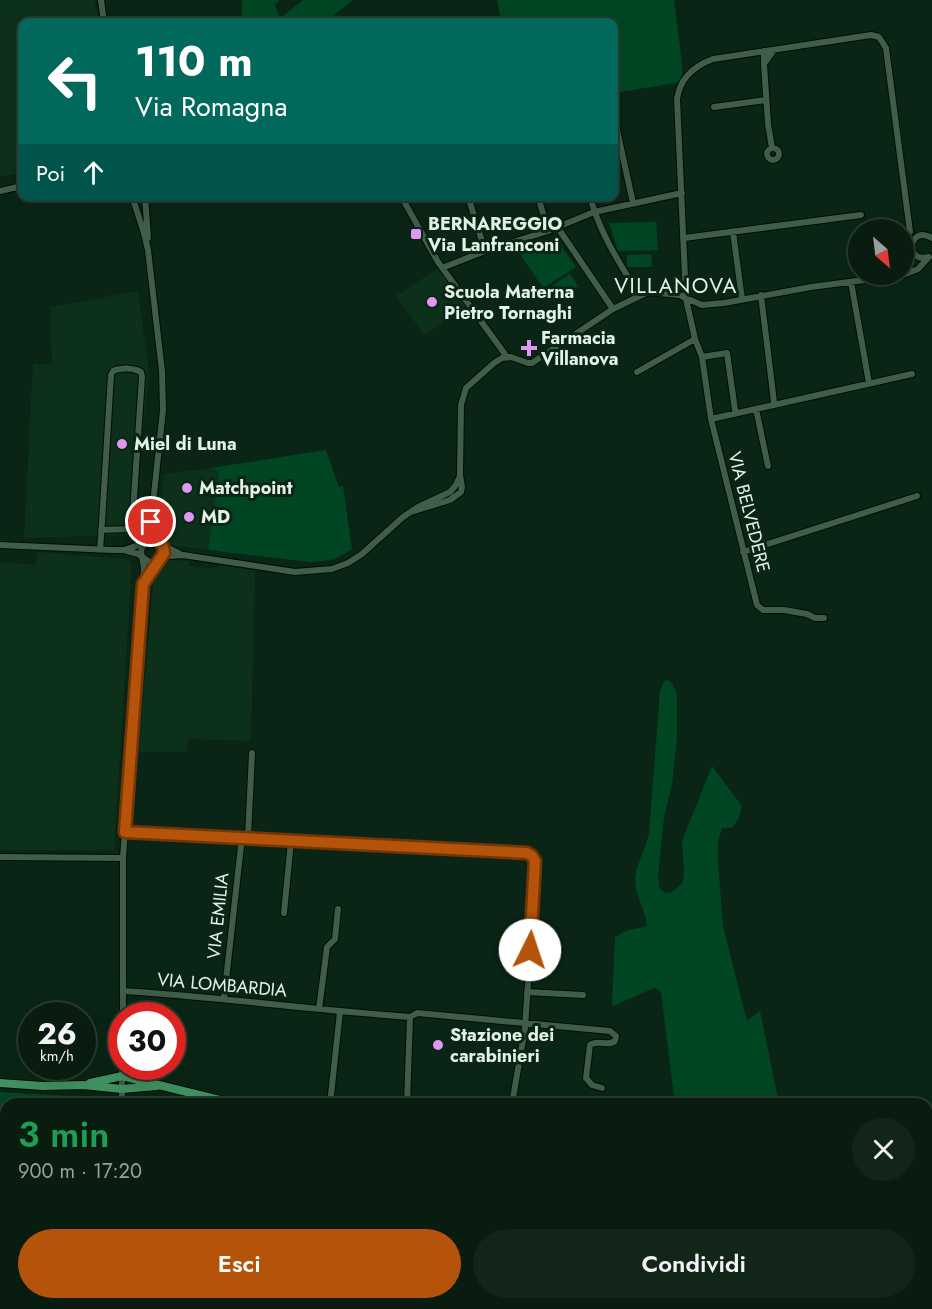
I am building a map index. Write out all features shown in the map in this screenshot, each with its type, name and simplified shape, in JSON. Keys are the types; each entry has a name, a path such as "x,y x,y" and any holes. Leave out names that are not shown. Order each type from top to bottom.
{"main road":[{"path":"83,1085 108,1079"},
{"path":"136,1080 210,1098"},
{"path":"0,1083 43,1086 83,1085 122,1089 157,1086"}],"street":[{"path":"102,0 104,18"},
{"path":"772,148 766,100 764,51 871,35 879,37 886,48 908,219"},
{"path":"764,64 774,50"},
{"name":"VIA BELVEDERE","path":"764,51 713,59 702,63 692,70 681,84 677,99 686,299 695,339 702,357 711,419 757,605 764,610 784,610 824,618"},
{"path":"714,107 766,100"},
{"path":"618,135 633,203"},
{"path":"0,190 18,187"},
{"path":"442,268 485,251 558,228 594,212 682,192"},
{"path":"134,201 148,250"},
{"path":"123,1002 123,858 143,584 141,551 151,522 163,410 162,371 148,250 145,201"},
{"path":"404,201 442,268 507,357"},
{"path":"470,201 485,251"},
{"path":"539,201 548,231"},
{"path":"591,201 594,212 616,258 639,295"},
{"path":"684,238 861,215"},
{"path":"558,228 613,309"},
{"path":"733,232 742,299"},
{"path":"914,244 917,237 924,235 932,238"},
{"path":"914,251 918,257 931,256"},
{"path":"914,272 931,256"},
{"path":"124,550 150,562 171,555 183,555 295,572 327,571 353,561 411,512 456,497 462,487 460,475 461,405 465,391 471,382 494,363 507,357 532,363 613,309 648,292 679,295 702,305 848,282"},
{"path":"852,285 869,383"},
{"path":"761,295 774,402"},
{"path":"637,372 695,339"},
{"path":"702,357 727,353 735,410"},
{"path":"100,550 101,530 111,375 117,369 137,370 141,372 142,377 132,527 101,530"},
{"path":"711,419 912,374"},
{"path":"756,409 768,466"},
{"path":"743,552 917,496"},
{"path":"143,584 164,551 151,522"},
{"path":"0,545 124,550 151,540 183,555"},
{"name":"VIA EMILIA","path":"224,998 245,837 252,753"},
{"path":"125,832 527,853 532,856 536,866 525,1023 513,1098"},
{"path":"284,913 291,842"},
{"path":"0,857 123,858"},
{"path":"319,1009 327,947 335,939 339,909"},
{"name":"VIA LOMBARDIA","path":"123,991 224,998 410,1017 417,1013 614,1033 615,1041 612,1043 596,1042 590,1045 586,1078 592,1085 602,1088"},
{"path":"527,992 583,995"},
{"path":"331,1098 340,1011"},
{"path":"407,1098 410,1017"},
{"path":"122,1080 122,1098"}],"shaded area":[{"path":"0,0 95,0 97,18 18,18 18,174 0,177"},
{"path":"242,0 279,0 275,5 280,18 242,18"},
{"path":"303,0 353,0 330,18 280,18"},
{"path":"497,0 674,0 682,82 618,92 618,18 500,18"},
{"path":"656,222 658,250 618,251 609,223"},
{"path":"555,238 576,267 543,288 518,251"},
{"path":"651,254 652,267 627,267 627,255"},
{"name":"Scuola Materna Pietro Tornaghi","path":"440,267 468,307 424,335 396,296"},
{"path":"570,274 578,286 554,301 547,289"},
{"path":"138,291 149,372 132,535 24,538 33,364 52,364 50,307"},
{"path":"326,450 339,487 343,486 352,550 331,560 310,562 208,550 219,475 215,469 211,468"},
{"path":"221,467 208,550 169,545 169,540 161,535 158,529 164,474"},
{"path":"37,552 128,559 132,564 114,850 0,850 0,562 36,565"},
{"path":"170,560 189,561 189,566 218,569 219,565 255,570 251,741 188,739 187,752 138,752 154,578"},
{"path":"668,680 673,685 677,695 677,737 672,784 664,817 658,875 659,887 664,892 670,893 683,881 682,841 712,766 741,805 736,823 732,828 722,828 718,842 723,926 747,1021 760,1011 778,1098 674,1098 661,993 654,988 613,1006 612,1004 615,937 628,930 647,925 635,879 649,833 660,691 664,681"},
{"path":"0,1092 108,1098 0,1098"}],"place":[{"name":"BERNAREGGIO Via Lanfranconi","path":"416,234"},
{"name":"Scuola Materna Pietro Tornaghi","path":"432,302"},
{"name":"Farmacia Villanova","path":"529,348"},
{"name":"Miel di Luna","path":"122,444"},
{"name":"Matchpoint","path":"187,488"},
{"name":"MD","path":"189,517"},
{"name":"Stazione dei carabinieri","path":"438,1045"}],"district":[{"name":"VILLANOVA","path":"676,286"}],"route":[{"path":"151,522 164,553 143,584 125,832 527,853 532,856 536,866 530,950"}]}
